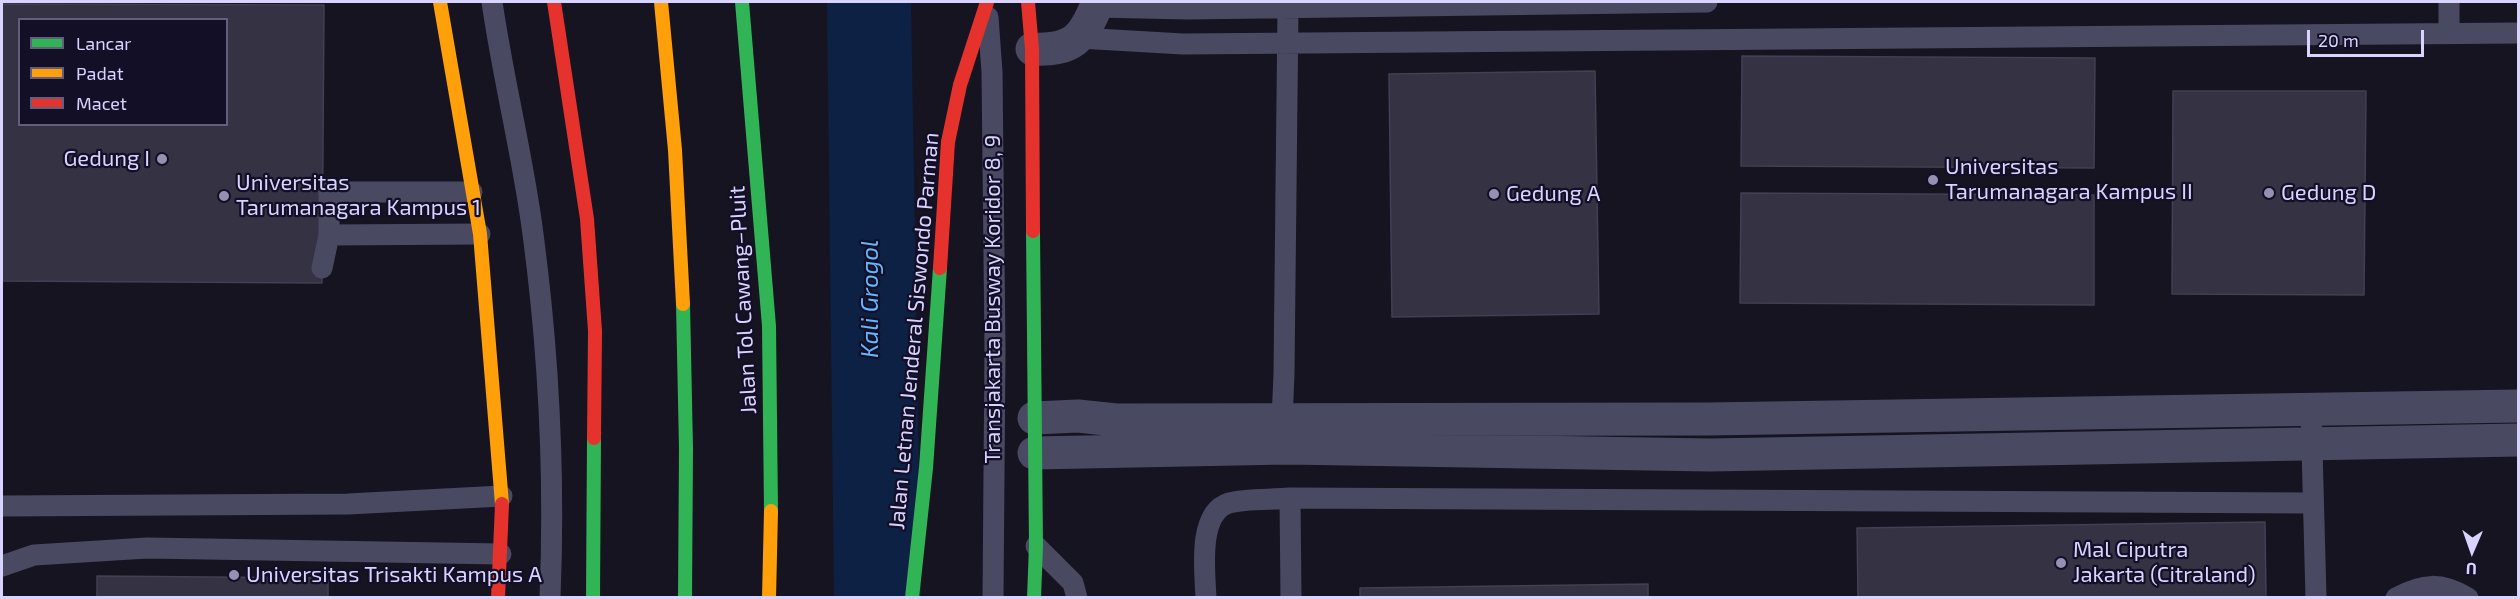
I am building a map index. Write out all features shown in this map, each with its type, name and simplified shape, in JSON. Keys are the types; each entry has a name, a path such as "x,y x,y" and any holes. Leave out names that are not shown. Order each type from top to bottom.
{"highway":[{"path":"440,2 480,234 502,496 498,597"},
{"path":"555,2 587,219 595,331 593,597"},
{"path":"661,2 667,60 682,311 687,482 685,597"},
{"name":"Jalan Tol Cawang–Pluit","path":"742,2 769,326 772,551 769,597"},
{"name":"Jalan Letnan Jenderal Siswondo Parman","path":"912,597 926,468 948,142 960,85 987,2"},
{"path":"1028,2 1032,49 1036,546 1034,597"}],"street":[{"path":"1032,49 1050,50 1065,47 1079,38 1097,4"},
{"path":"1034,453 1284,434 1708,419 2518,405"},
{"path":"1034,418 1078,416 1284,434 1710,455 2518,440"},
{"path":"1708,419 1710,455"}],"lane":[{"path":"492,2 533,232 544,332 550,405 553,515 550,597"},
{"name":"Transjakarta Busway Koridor 8, 9","path":"987,2 992,72 995,337 993,597"},
{"path":"1097,4 1188,9 1707,2"},
{"path":"2449,2 2449,33"},
{"path":"1284,434 1288,6"},
{"path":"1079,38 1183,44 2518,33"},
{"path":"322,268 329,235 329,192 472,192"},
{"path":"329,235 480,234"},
{"path":"2311,410 2310,445 2316,597"},
{"path":"2,506 348,504 502,496"},
{"path":"1206,597 1204,543 1212,517 1228,504 1290,498 2312,503"},
{"path":"1290,498 1291,597"},
{"path":"1036,546 1073,584 1077,597"},
{"path":"2,566 34,555 147,548 501,554"},
{"path":"2396,597 2414,588 2435,585 2455,590 2468,597"}],"water":[{"name":"Kali Grogol","path":"827,2 911,2 921,597 834,597"}],"building":[{"name":"Gedung I","path":"2,4 324,5 322,283 2,281"},
{"path":"1742,56 2095,58 2094,168 1741,166"},
{"name":"Gedung A","path":"1595,71 1599,314 1392,317 1389,74"},
{"name":"Gedung D","path":"2173,91 2366,91 2364,295 2172,294"},
{"path":"1741,193 2094,195 2094,305 1740,303"},
{"name":"Mal Ciputra Jakarta (Citraland)","path":"2265,522 2266,598 1858,598 1857,528"},
{"path":"97,576 328,578 328,598 97,598"},
{"path":"1648,584 1648,598 1360,598 1360,588"}],"traffic: fast":[{"path":"742,2 769,326 771,511"},
{"path":"1033,231 1036,546 1034,598"},
{"path":"912,598 926,468 940,268"},
{"path":"683,304 686,449 685,598"},
{"path":"593,598 594,438"}],"traffic: slow":[{"path":"440,2 480,234 502,504"},
{"path":"661,2 675,150 683,304"},
{"path":"769,598 771,511"}],"traffic: jam":[{"path":"554,2 587,219 595,331 594,438"},
{"path":"940,268 948,142 960,85 987,2"},
{"path":"1028,2 1032,49 1033,231"},
{"path":"498,598 502,504"}],"place":[{"name":"Gedung I","path":"162,159"},
{"name":"Universitas Tarumanagara Kampus II","path":"1933,180"},
{"name":"Gedung D","path":"2269,193"},
{"name":"Gedung A","path":"1494,194"},
{"name":"Universitas Tarumanagara Kampus 1","path":"224,196"},
{"name":"Mal Ciputra Jakarta (Citraland)","path":"2061,563"},
{"name":"Universitas Trisakti Kampus A","path":"234,575"}]}
